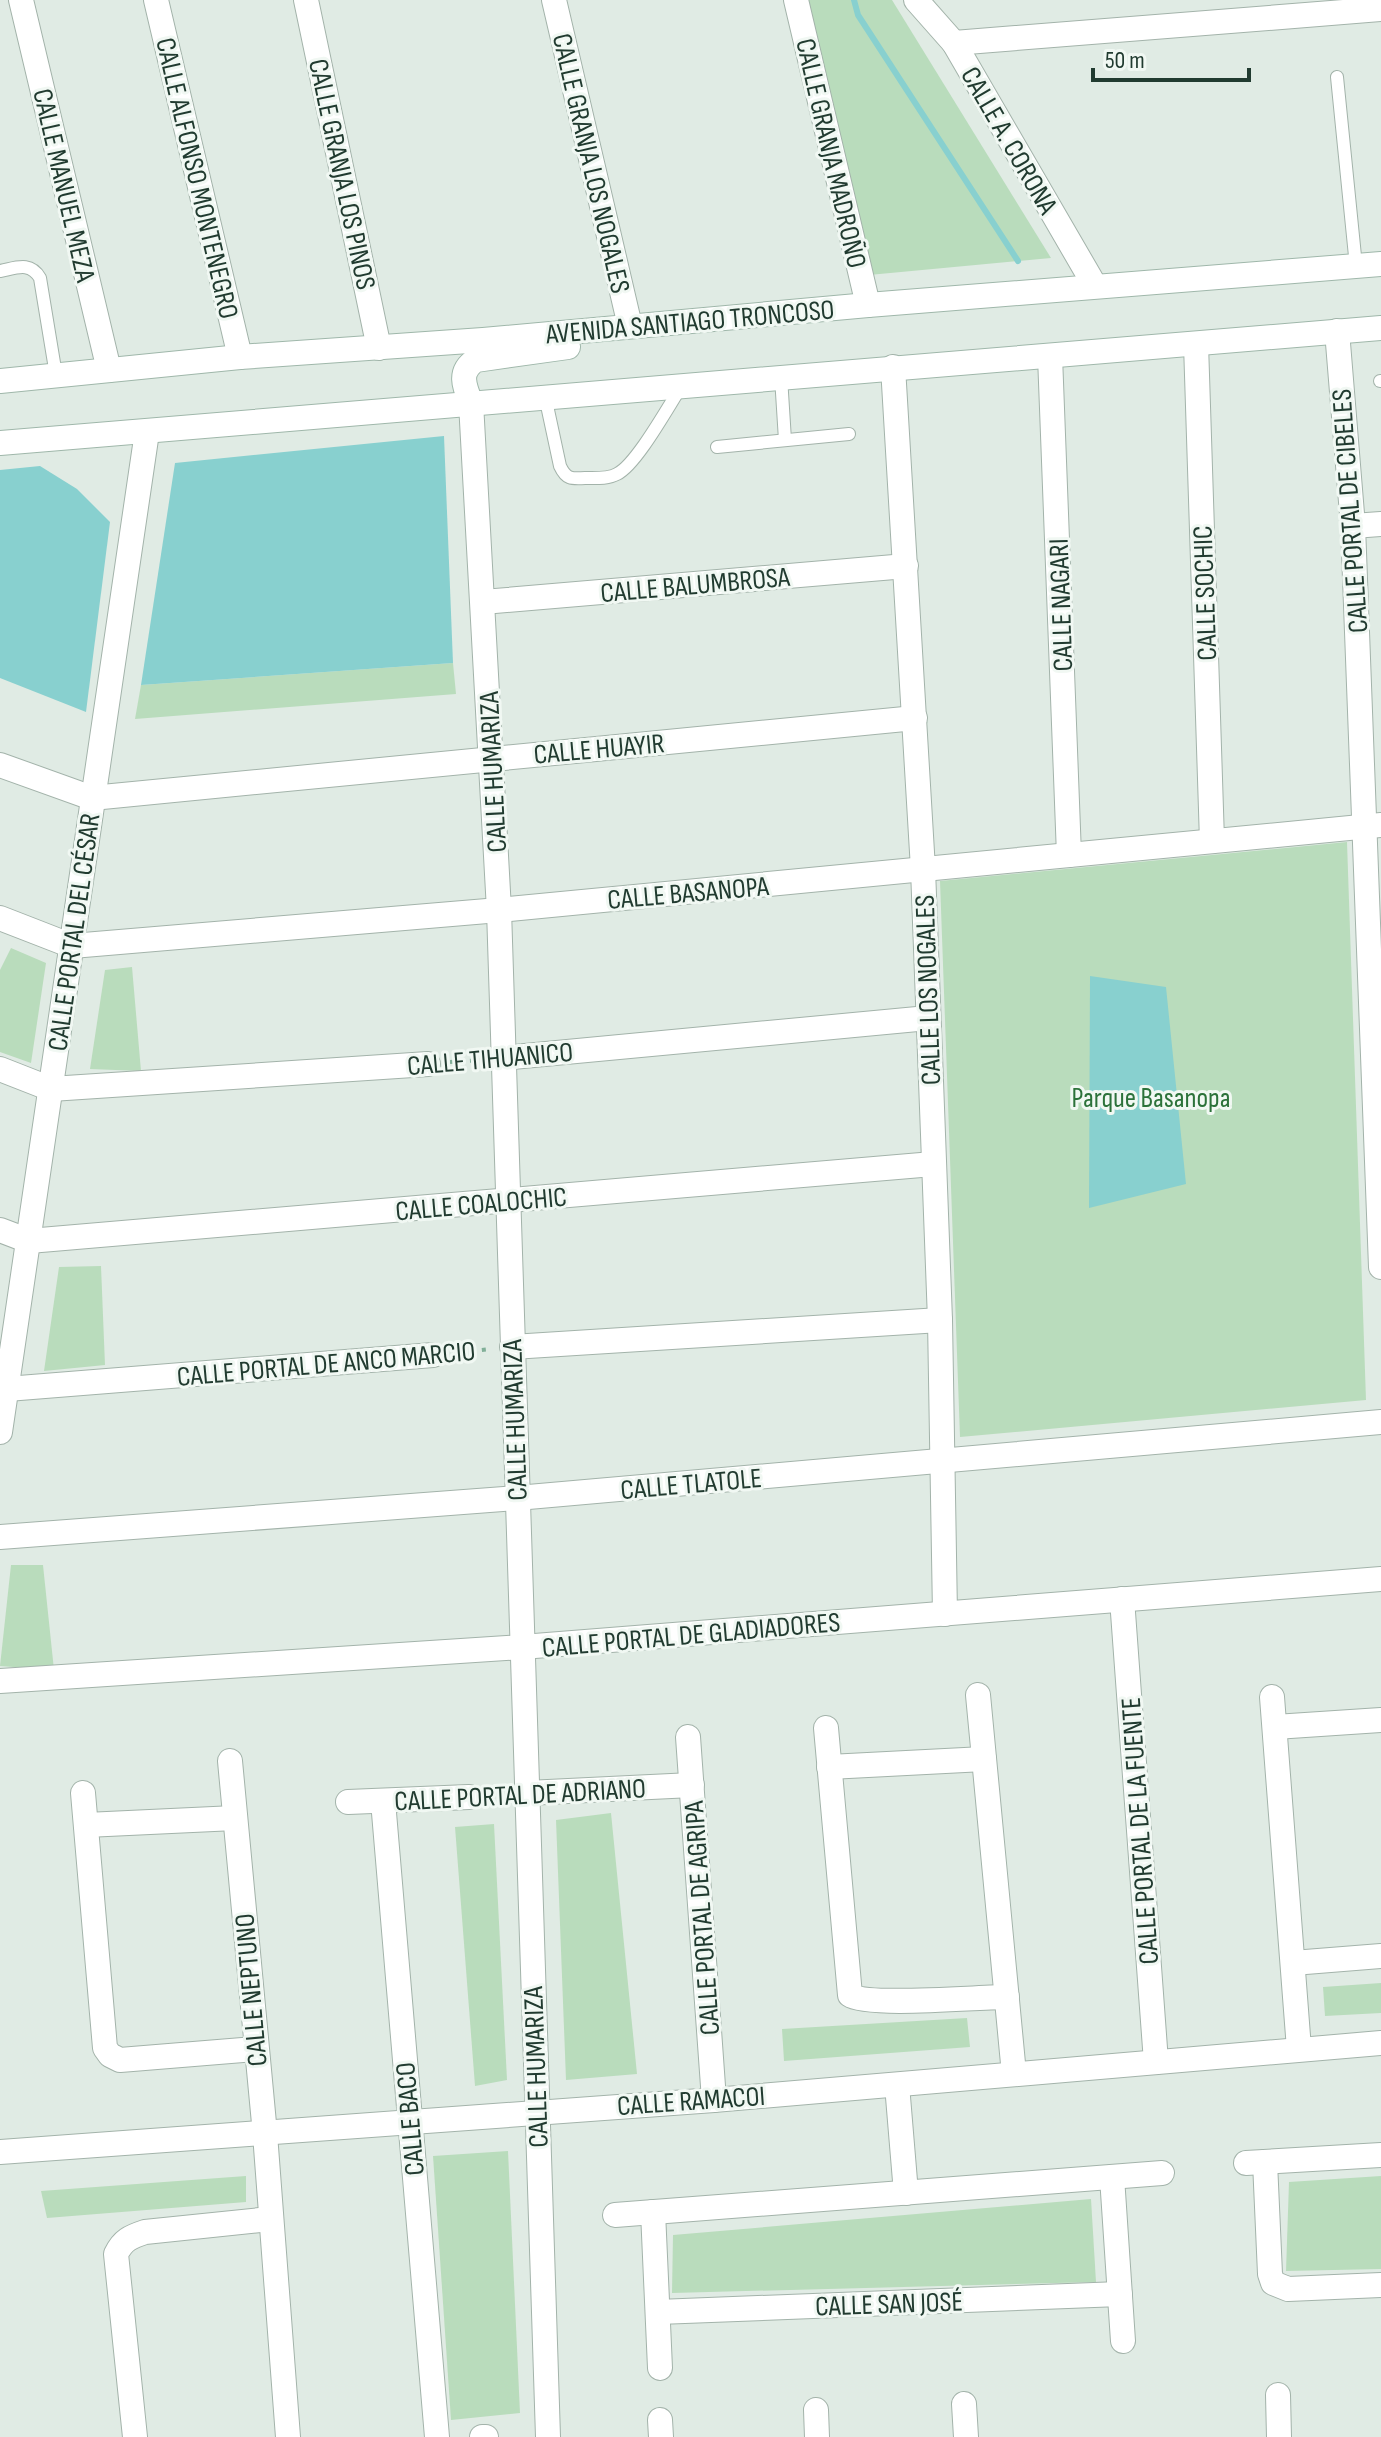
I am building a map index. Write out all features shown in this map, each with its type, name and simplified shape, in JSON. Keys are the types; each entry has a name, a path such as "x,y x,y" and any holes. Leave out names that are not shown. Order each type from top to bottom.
{"street":[{"name":"CALLE MANUEL MEZA","path":"21,0 109,370"},
{"name":"CALLE ALFONSO MONTENEGRO","path":"156,0 240,357"},
{"name":"CALLE GRANJA LOS PINOS","path":"306,0 379,348"},
{"name":"CALLE GRANJA LOS NOGALES","path":"554,0 630,326"},
{"name":"CALLE GRANJA MADROÑO","path":"796,0 868,305"},
{"name":"CALLE A. CORONA","path":"916,0 954,43 1095,286"},
{"path":"954,43 1381,9"},
{"name":"AVENIDA SANTIAGO TRONCOSO","path":"0,381 240,357 1381,264"},
{"name":"CALLE HUMARIZA","path":"548,2437 499,910 471,403 464,387 464,372 476,360 654,335 669,330 678,322"},
{"path":"0,443 1381,328"},
{"name":"CALLE PORTAL DE CIBELES","path":"1337,331 1353,526 1370,672 1381,1267"},
{"name":"CALLE SOCHIC","path":"1196,344 1212,841"},
{"name":"CALLE NAGARI","path":"1050,356 1069,855"},
{"name":"CALLE LOS NOGALES","path":"893,367 923,869 940,1320 945,1614"},
{"name":"CALLE PORTAL DEL CÉSAR","path":"0,1432 4,1387 29,1241 147,432"},
{"path":"1353,526 1381,524"},
{"name":"CALLE BALUMBROSA","path":"483,602 906,566"},
{"name":"CALLE HUAYIR","path":"92,798 915,718"},
{"path":"0,765 92,798"},
{"name":"CALLE BASANOPA","path":"0,918 72,946 499,910 1373,826"},
{"name":"CALLE TIHUANICO","path":"502,1058 928,1018"},
{"name":"CALLE TIHUANICO","path":"51,1089 428,1064"},
{"path":"0,1069 51,1089"},
{"name":"CALLE COALOCHIC","path":"29,1241 933,1164"},
{"path":"0,1230 29,1241"},
{"name":"CALLE PORTAL DE ANCO MARCIO","path":"512,1347 940,1320"},
{"name":"CALLE PORTAL DE ANCO MARCIO","path":"4,1387 433,1355"},
{"name":"CALLE TLATOLE","path":"0,1537 517,1498 1381,1422"},
{"name":"CALLE PORTAL DE GLADIADORES","path":"0,1681 522,1647 1381,1579"},
{"name":"CALLE PORTAL DE LA FUENTE","path":"1122,1599 1156,2062"},
{"path":"978,1695 1014,2074"},
{"path":"1272,1697 1299,2049"},
{"path":"1275,1727 1381,1720"},
{"path":"826,1728 850,1995 853,1999 876,2000 1007,1997"},
{"name":"CALLE PORTAL DE AGRIPA","path":"688,1737 714,2100"},
{"path":"829,1767 984,1759"},
{"name":"CALLE NEPTUNO","path":"230,1761 265,2134 288,2437"},
{"name":"CALLE PORTAL DE ADRIANO","path":"527,1793 692,1785"},
{"path":"83,1793 103,2039 110,2055 120,2060 255,2049"},
{"name":"CALLE PORTAL DE ADRIANO","path":"348,1802 469,1797"},
{"name":"CALLE BACO","path":"383,1801 437,2437"},
{"path":"86,1825 235,1818"},
{"path":"1293,1963 1381,1956"},
{"name":"CALLE RAMACOI","path":"0,2152 714,2100 1381,2043"},
{"path":"897,2085 906,2193"},
{"path":"1381,2155 1255,2162 1273,2283 1288,2289 1381,2285"},
{"path":"615,2215 1162,2173"},
{"path":"1112,2177 1123,2341"},
{"path":"653,2212 660,2368"},
{"path":"135,2437 116,2254 122,2243 145,2232 270,2219"},
{"name":"CALLE SAN JOSÉ","path":"658,2312 1120,2294"},
{"path":"1278,2395 1279,2437"},
{"path":"964,2404 966,2437"},
{"path":"816,2410 817,2437"}],"lane":[{"path":"1337,77 1356,266"},
{"path":"0,271 25,266 36,271 40,278 56,375"},
{"path":"781,377 785,440"},
{"path":"545,396 560,466 565,476 571,479 606,477 617,474 630,464 683,385"},
{"path":"717,447 849,434"}],"path":[{"name":"CALLE TIHUANICO","path":"428,1064 502,1058"},
{"name":"CALLE PORTAL DE ANCO MARCIO","path":"433,1355 512,1347"},
{"name":"CALLE PORTAL DE ADRIANO","path":"469,1797 527,1793"}],"green space":[{"path":"805,0 892,0 1051,258 869,275"},
{"path":"453,663 456,694 135,719 141,685"},
{"name":"Parque Basanopa","path":"1347,842 1366,1400 960,1437 940,881"},
{"path":"11,948 46,963 31,1063 0,1052 0,970"},
{"path":"132,967 141,1071 90,1069 105,970"},
{"path":"101,1266 105,1365 44,1371 59,1267"},
{"path":"11,1565 43,1565 54,1670 0,1666"},
{"path":"611,1813 637,2074 566,2080 556,1820"},
{"path":"494,1824 507,2080 475,2086 455,1827"},
{"path":"1381,1983 1381,2013 1325,2016 1323,1987"},
{"path":"967,2018 970,2047 784,2061 782,2029"},
{"path":"508,2151 520,2413 451,2420 433,2156"},
{"path":"246,2176 246,2202 47,2218 41,2191"},
{"path":"1381,2176 1381,2269 1286,2271 1289,2182"},
{"path":"1091,2199 1096,2282 672,2293 673,2235"}],"water":[{"path":"444,436 453,663 141,685 175,463"},
{"path":"40,466 77,489 110,522 86,712 0,678 0,470"},
{"path":"1090,976 1166,987 1186,1184 1089,1208"}],"waterway":[{"path":"854,0 858,15 1018,261"}]}
